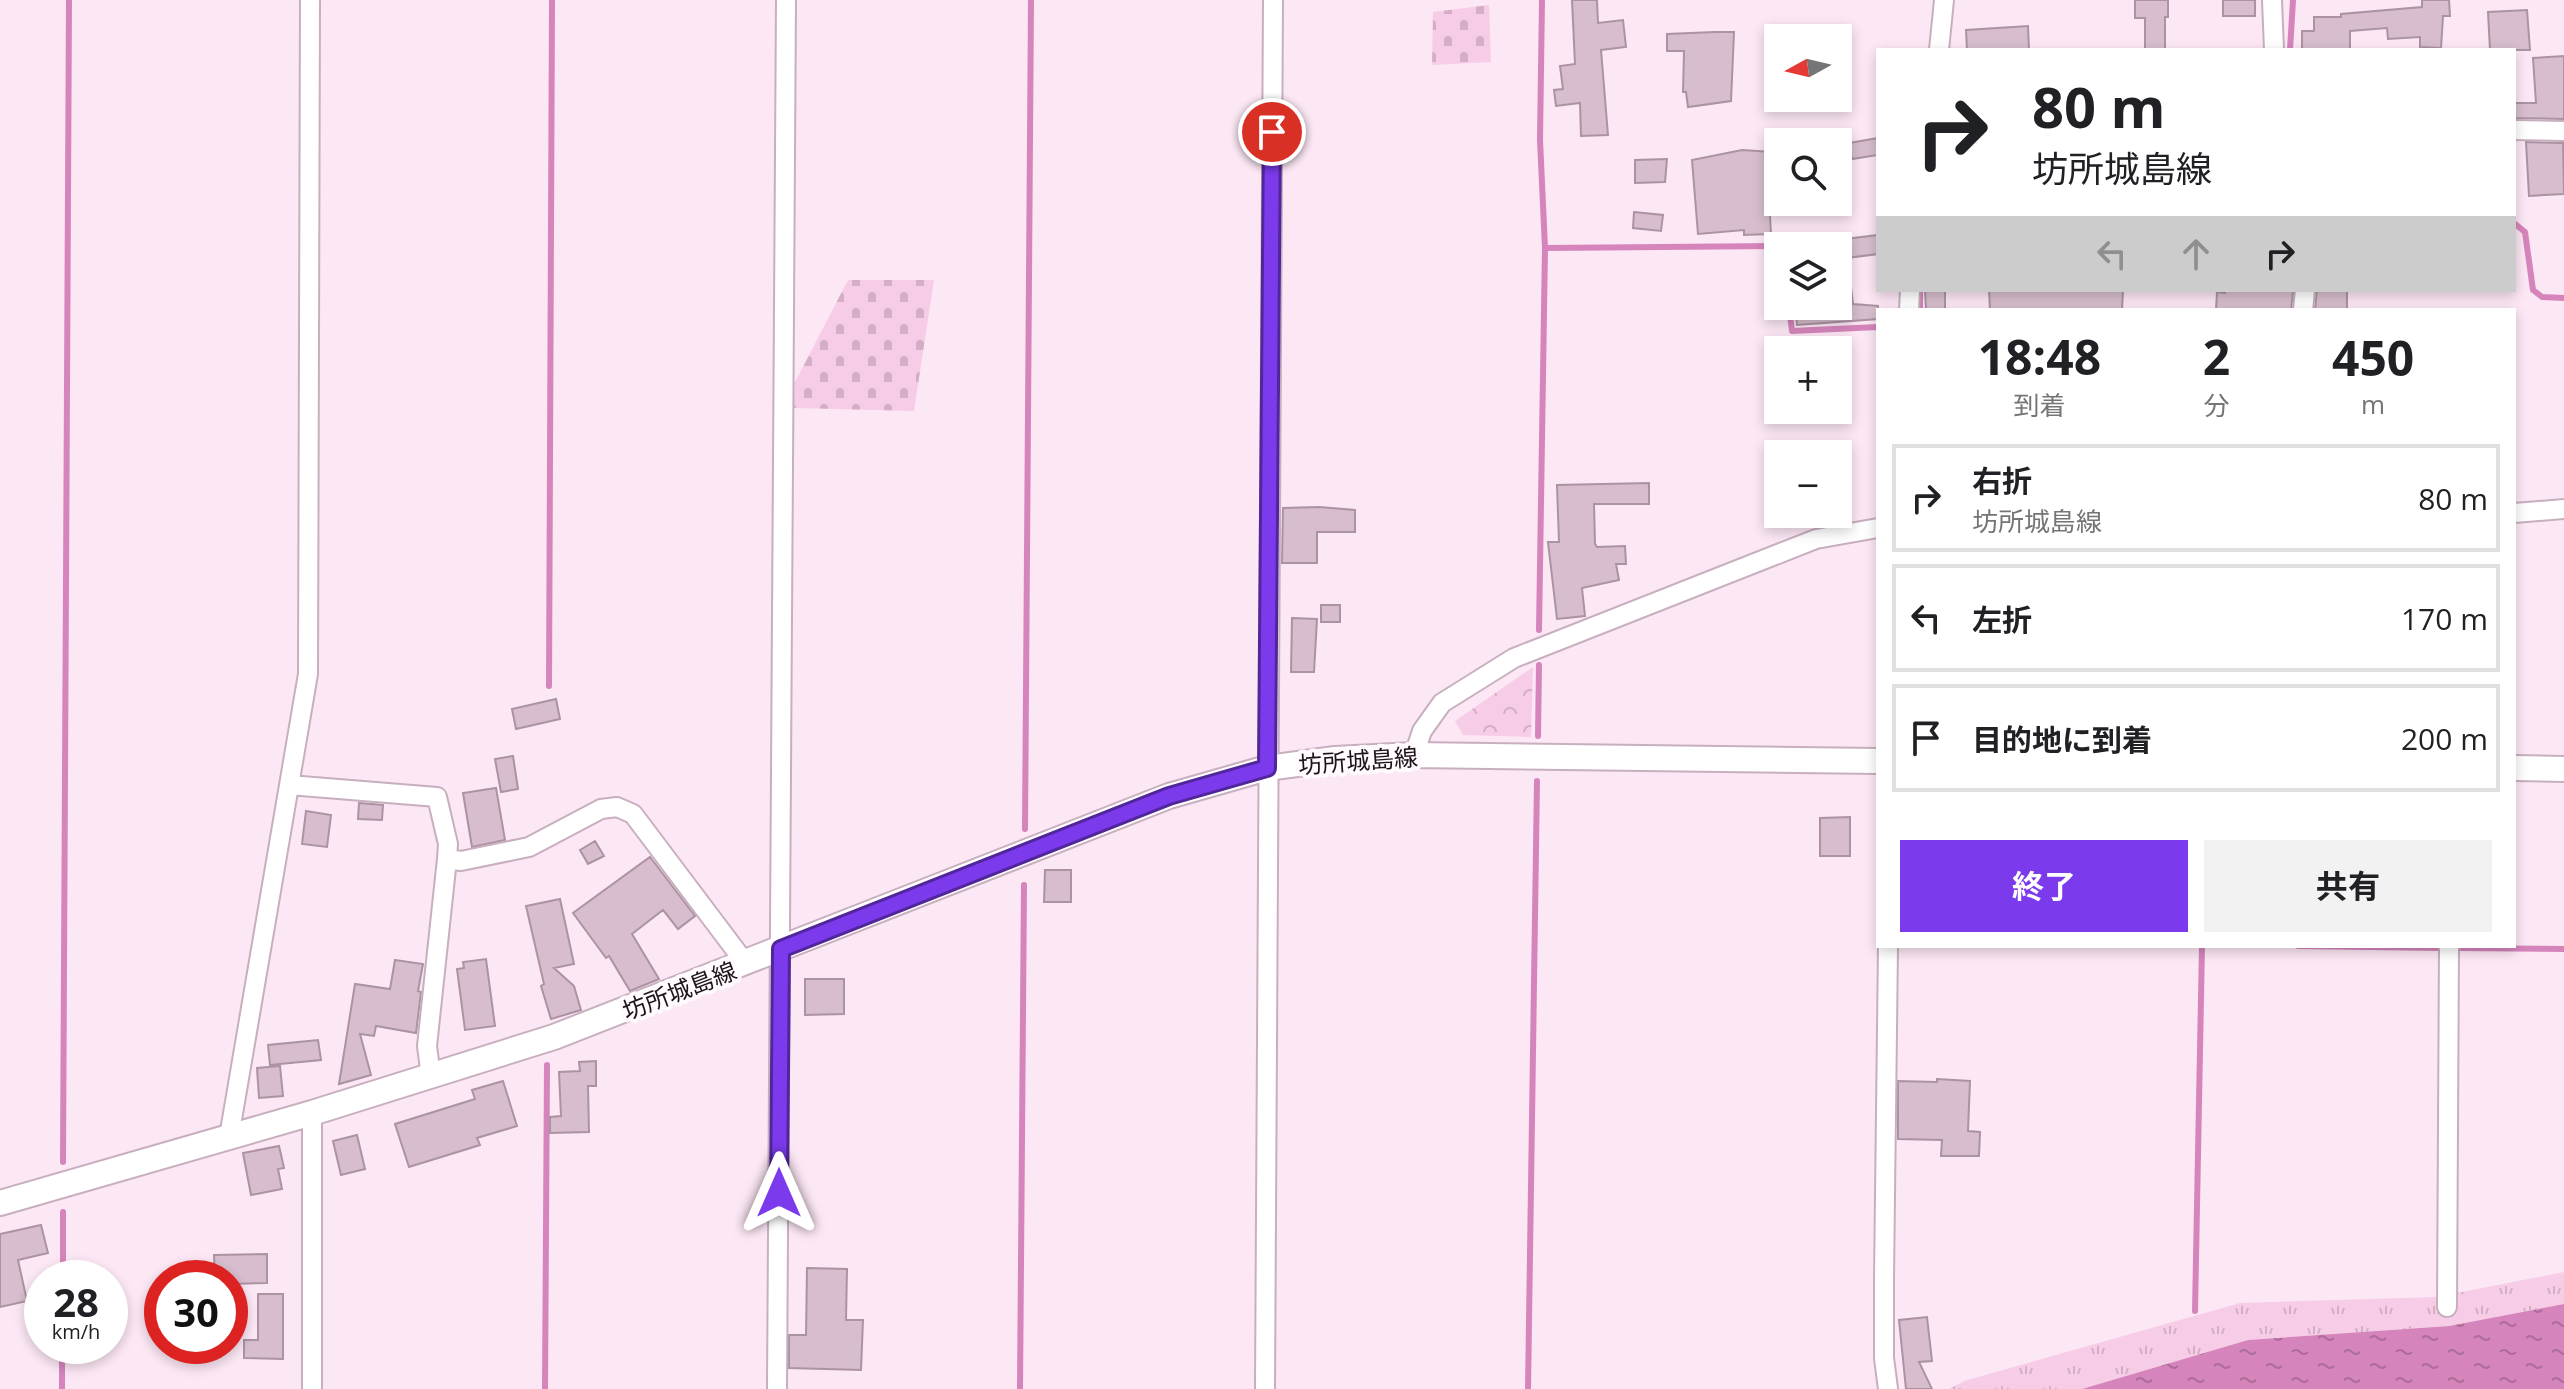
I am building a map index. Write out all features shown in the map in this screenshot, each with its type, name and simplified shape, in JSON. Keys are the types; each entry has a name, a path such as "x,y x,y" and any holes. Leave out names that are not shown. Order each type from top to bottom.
{"main road":[{"name":"坊所城島線","path":"0,1203 312,1113 554,1037 1169,796 1267,768 1335,759 1414,755 1876,761"},
{"path":"2516,768 2564,769"}],"street":[{"path":"229,1137 308,674 310,0"},
{"path":"777,1389 786,0"},
{"path":"1265,1389 1273,0"},
{"path":"1939,48 1944,0"},
{"path":"2272,0 2274,48"},
{"path":"2516,130 2564,131"},
{"path":"2516,513 2564,509"},
{"path":"1414,755 1422,731 1442,703 1514,658 1816,539 1876,528"},
{"path":"289,785 437,797 448,844 427,1046 431,1077"},
{"path":"447,859 461,861 529,847 601,809 617,807 633,814 746,964"},
{"path":"1888,948 1884,1358 1888,1389"},
{"path":"2447,1307 2449,948"},
{"path":"312,1113 312,1389"}],"green space":[{"path":"1489,5 1491,62 1432,65 1433,12"},
{"path":"848,280 934,280 914,411 794,408 793,386"},
{"path":"1533,667 1531,737 1463,735 1455,721"},
{"path":"2564,1272 2564,1304 2449,1326 2248,1340 2082,1389 1949,1389 1964,1381 2240,1303 2437,1297"}],"water":[{"path":"2564,1304 2564,1389 2082,1389 2248,1340 2449,1326"}],"building":[{"path":"1572,0 1597,0 1598,23 1623,20 1626,47 1601,50 1608,135 1581,136 1580,103 1556,106 1554,90 1563,89 1560,66 1575,64"},
{"path":"2135,0 2168,0 2165,48 2145,48 2145,18 2135,18"},
{"path":"2223,0 2255,0 2255,16 2223,16"},
{"path":"2422,0 2449,0 2450,16 2443,16 2441,48 2420,47 2420,37 2388,39 2387,28 2350,31 2350,48 2302,48 2302,31 2314,31 2314,17 2341,17 2341,14 2422,7"},
{"path":"2527,10 2530,50 2490,48 2488,12"},
{"path":"2028,26 2029,48 1967,48 1966,30"},
{"path":"1734,32 1731,101 1688,107 1686,92 1683,92 1684,51 1667,51 1667,34"},
{"path":"2564,56 2564,119 2516,118 2516,103 2536,103 2533,58"},
{"path":"1876,138 1876,155 1852,159 1852,142"},
{"path":"2526,142 2563,143 2564,194 2529,196"},
{"path":"1742,150 1764,151 1764,216 1770,216 1771,232 1744,235 1744,230 1698,234 1692,160"},
{"path":"1667,159 1665,182 1635,183 1635,160"},
{"path":"1634,212 1663,215 1661,231 1633,228"},
{"path":"1876,235 1876,254 1852,257 1852,238"},
{"path":"1925,292 1945,292 1945,308 1926,308"},
{"path":"1989,292 2123,292 2122,308 1990,308"},
{"path":"2217,292 2293,292 2291,308 2216,308"},
{"path":"2317,292 2347,292 2347,308 2315,308"},
{"path":"1852,296 1853,304 1878,306 1876,319 1797,325 1796,320 1852,320"},
{"path":"1649,483 1649,504 1594,504 1595,544 1597,547 1625,546 1626,564 1616,564 1619,580 1582,588 1585,616 1557,619 1548,542 1559,542 1557,485"},
{"path":"1283,508 1355,510 1355,532 1317,532 1317,563 1282,563"},
{"path":"1321,605 1340,605 1340,622 1321,622"},
{"path":"1292,618 1317,619 1314,672 1291,672"},
{"path":"556,699 560,719 516,729 512,709"},
{"path":"513,756 518,789 501,792 495,759"},
{"path":"496,788 505,840 472,847 463,793"},
{"path":"359,803 383,805 382,820 358,819"},
{"path":"306,811 331,815 327,847 302,844"},
{"path":"1850,817 1850,856 1820,856 1820,818"},
{"path":"595,841 604,856 588,864 580,850"},
{"path":"650,857 695,916 678,929 663,910 632,934 659,979 630,991 609,956 606,958 573,913"},
{"path":"1045,870 1071,870 1071,902 1044,902"},
{"path":"560,899 574,964 554,968 574,986 581,1010 551,1019 541,986 544,984 526,906"},
{"path":"486,959 495,1026 465,1030 457,969 464,968 463,962"},
{"path":"395,960 423,964 416,1033 376,1026 374,1036 360,1034 371,1075 339,1084 355,984 390,989"},
{"path":"805,979 844,979 844,1014 805,1015"},
{"path":"318,1040 321,1060 270,1065 268,1045"},
{"path":"596,1061 596,1086 588,1086 589,1132 550,1133 550,1117 561,1116 559,1072 580,1071 579,1062"},
{"path":"280,1066 283,1096 259,1098 257,1068"},
{"path":"1937,1079 1970,1081 1968,1131 1980,1132 1979,1156 1941,1156 1942,1140 1898,1139 1898,1081 1937,1082"},
{"path":"503,1081 517,1126 477,1138 480,1145 409,1167 395,1124 475,1099 472,1090"},
{"path":"357,1135 365,1169 341,1175 333,1141"},
{"path":"279,1146 284,1168 278,1169 282,1189 251,1195 243,1153"},
{"path":"41,1225 48,1253 18,1260 24,1302 0,1307 0,1234"},
{"path":"267,1254 267,1283 248,1284 248,1260 214,1260 214,1255"},
{"path":"807,1268 847,1269 846,1320 863,1320 861,1370 789,1368 789,1335 806,1335"},
{"path":"258,1294 283,1294 283,1359 248,1358 248,1340 258,1340"},
{"path":"1927,1317 1932,1361 1919,1362 1932,1389 1906,1389 1899,1320"}],"waterway":[{"path":"63,1162 69,0"},
{"path":"549,686 552,0"},
{"path":"1025,829 1031,0"},
{"path":"1539,630 1545,248 1540,140 1542,0"},
{"path":"2290,48 2293,0"},
{"path":"2516,225 2525,232 2533,290 2542,297 2564,298"},
{"path":"1545,248 1764,246"},
{"path":"1920,292 1920,308"},
{"path":"1791,320 1792,331 1876,327"},
{"path":"1538,736 1539,665"},
{"path":"1528,1389 1537,781"},
{"path":"1020,1389 1024,885"},
{"path":"2195,1311 2202,948"},
{"path":"2458,948 2564,949"},
{"path":"545,1389 547,1065"},
{"path":"63,1212 63,1260"},
{"path":"62,1364 62,1389"}],"route":[{"path":"779,1193 781,949 1169,796 1267,768 1272,132"}]}
